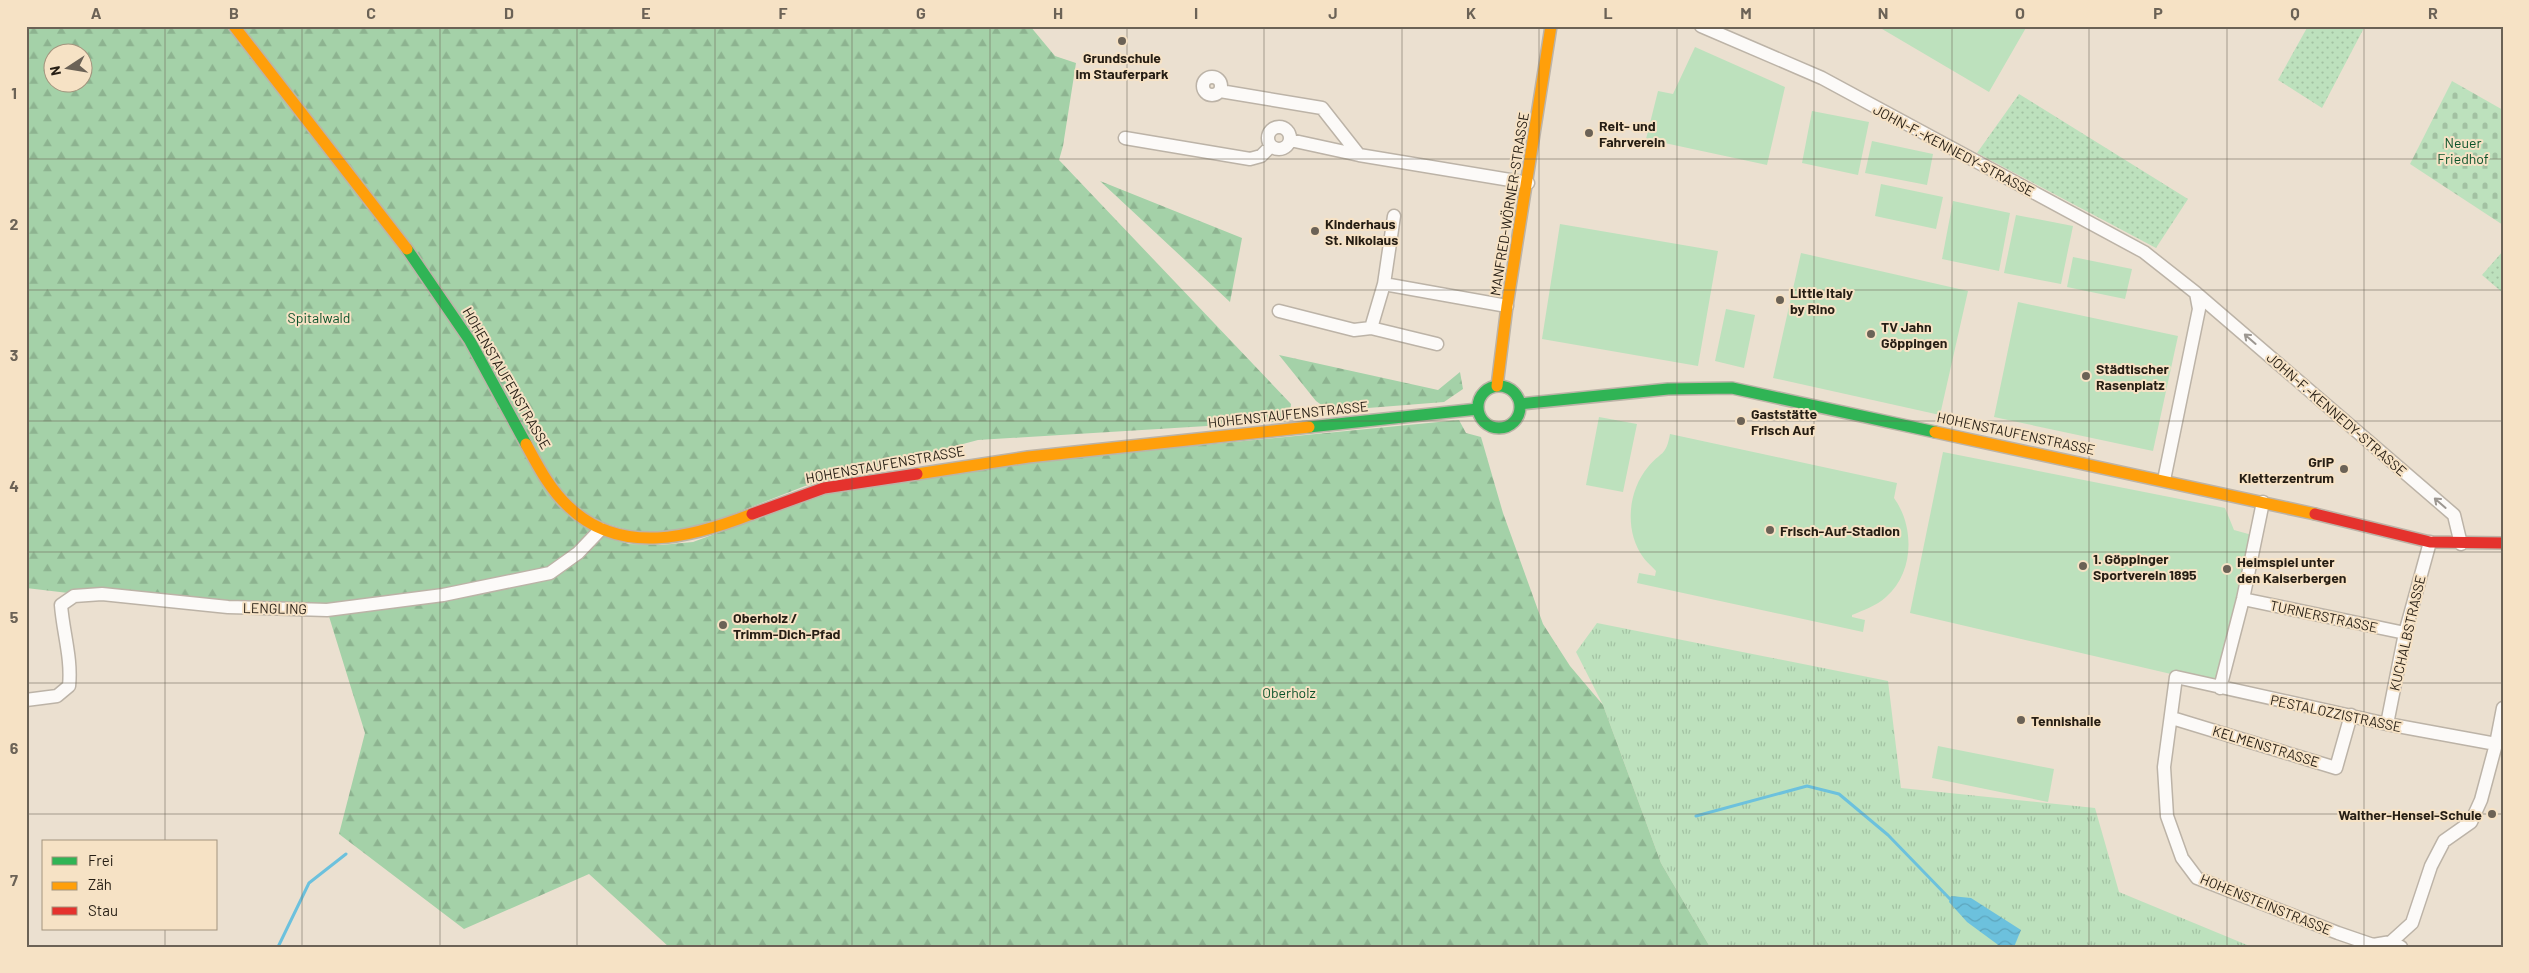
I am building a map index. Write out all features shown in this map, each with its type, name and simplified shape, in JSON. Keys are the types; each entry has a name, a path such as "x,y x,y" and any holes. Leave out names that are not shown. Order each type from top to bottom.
{"main road":[{"name":"HOHENSTAUFENSTRASSE","path":"234,26 275,84 442,295 479,352 524,438 561,499 578,516 602,529 635,539 662,540 706,532 808,492 990,461 1478,409"},
{"name":"MANFRED-WÖRNER-STRASSE","path":"1497,386 1507,306 1528,183 1551,26"},
{"path":"1497,386 1512,390 1520,404 1516,420 1502,428 1489,426 1483,422 1478,409 1480,396 1485,391 1497,386"},
{"name":"HOHENSTAUFENSTRASSE","path":"1520,404 1668,389 1732,388 2164,480 2430,542 2461,544 2503,543"}],"street":[{"name":"JOHN-F.-KENNEDY-STRASSE","path":"1701,26 1822,78 2144,252 2196,293 2454,515 2461,544"},
{"path":"1220,91 1322,108 1360,155"},
{"path":"1275,128 1286,130 1290,140 1284,148 1277,149 1271,146 1268,136 1275,128"},
{"path":"1125,138 1250,159 1261,156 1271,146"},
{"path":"1290,140 1360,155 1528,183"},
{"path":"1371,328 1384,284 1394,216"},
{"path":"1384,284 1507,306"},
{"path":"2164,480 2199,309 2196,293"},
{"path":"1279,311 1354,330 1371,328 1437,344"},
{"path":"2220,688 2243,599 2263,502"},
{"name":"LENGLING","path":"26,700 57,696 69,686 71,670 62,629 61,605 74,596 102,594 228,607 327,610 443,595 550,573 578,553 602,529"},
{"name":"KUCHALBSTRASSE","path":"2387,724 2405,633 2430,542"},
{"name":"TURNERSTRASSE","path":"2243,599 2405,633"},
{"name":"PESTALOZZISTRASSE","path":"2176,676 2220,688 2387,724 2496,744"},
{"name":"HOHENSTEINSTRASSE","path":"2176,676 2172,718 2164,767 2168,816 2182,858 2197,878 2373,945 2396,944 2412,923 2431,866 2444,841 2471,822 2481,800 2496,744 2503,708"},
{"name":"KELMENSTRASSE","path":"2172,718 2336,768 2351,715"}],"green space":[{"path":"26,26 1030,26 1055,56 1076,63 1063,146 1059,160 1291,404 1289,421 978,440 805,486 690,531 668,534 634,532 604,523 592,540 598,535 629,544 661,545 693,542 825,493 998,465 1459,420 1466,433 1481,437 1503,513 1543,624 1570,666 1603,705 1661,863 1710,947 669,947 589,874 464,929 339,834 365,733 327,610 221,611 26,588"},
{"path":"1877,26 2027,26 1989,92"},
{"path":"2308,26 2365,26 2322,108 2278,80"},
{"path":"1695,47 1785,87 1767,165 1646,139 1658,91 1673,94"},
{"name":"Neuer Friedhof","path":"2452,81 2503,110 2503,225 2410,164"},
{"path":"2019,94 2188,199 2156,248 1977,153"},
{"path":"1812,111 1869,122 1858,175 1802,163"},
{"path":"1872,141 1933,154 1927,185 1865,173"},
{"path":"1100,181 1242,238 1230,302"},
{"path":"1881,184 1943,197 1936,229 1875,216"},
{"path":"1953,201 2010,213 1999,271 1942,259"},
{"path":"2016,215 2073,226 2061,284 2004,273"},
{"path":"1560,224 1718,251 1698,366 1542,339"},
{"path":"2503,251 2503,293 2482,275"},
{"name":"TV Jahn Göppingen","path":"1801,253 1968,291 1940,415 1773,378"},
{"path":"2073,257 2132,269 2125,299 2067,287"},
{"name":"Städtischer Rasenplatz","path":"2018,302 2178,336 2153,451 1994,417"},
{"path":"1726,309 1755,315 1744,368 1715,361"},
{"path":"1279,355 1438,390 1460,372 1463,389 1444,402 1330,411 1316,401"},
{"path":"1599,417 1637,424 1623,492 1586,485"},
{"name":"Frisch-Auf-Stadion","path":"1670,434 1897,483 1894,498 1906,522 1908,536 1906,563 1895,587 1886,597 1852,615 1852,617 1865,620 1863,632 1637,583 1639,573 1655,576 1656,571 1643,557 1633,535 1631,511 1633,499 1641,477 1665,450"},
{"name":"1. Göppinger Sportverein 1895","path":"1943,452 2225,508 2234,530 2252,535 2218,685 1910,613"},
{"path":"1597,623 1888,681 1901,788 2095,808 2119,892 2252,947 1710,947 1661,863 1603,705 1576,652"},
{"path":"1938,746 2054,769 2048,802 1932,778"}],"water":[{"path":"1951,896 1971,898 2021,930 2014,947 2001,947 1967,922 1949,902"}],"waterway":[{"path":"1696,816 1807,786 1839,794 1888,835 1950,899"},
{"path":"278,947 309,883 346,854"}],"traffic: fast":[{"path":"407,249 470,341 526,444"},
{"path":"1503,386 1511,389 1517,395 1520,407 1517,419 1511,425 1495,428 1487,425 1481,419 1478,403 1481,395 1487,389 1503,386"},
{"path":"1520,404 1668,389 1732,388 1935,432"},
{"path":"1309,427 1478,409"}],"traffic: slow":[{"path":"234,26 407,249"},
{"path":"1497,386 1507,306 1551,26"},
{"path":"917,474 1028,457 1309,427"},
{"path":"1935,432 2315,514"},
{"path":"526,444 545,477 562,500 589,523 611,532 634,537 658,538 682,535 706,530 752,514"}],"traffic: jam":[{"path":"752,514 824,488 917,474"},
{"path":"2315,514 2430,542 2503,543"}],"place":[{"name":"Grundschule im Stauferpark","path":"1122,41"},
{"name":"Reit- und Fahrverein","path":"1589,133"},
{"name":"Kinderhaus St. Nikolaus","path":"1315,231"},
{"name":"Little Italy by Rino","path":"1780,300"},
{"name":"TV Jahn Göppingen","path":"1871,334"},
{"name":"Städtischer Rasenplatz","path":"2086,376"},
{"name":"Gaststätte Frisch Auf","path":"1741,421"},
{"name":"GriP Kletterzentrum","path":"2344,469"},
{"name":"Frisch-Auf-Stadion","path":"1770,530"},
{"name":"1. Göppinger Sportverein 1895","path":"2083,566"},
{"name":"Heimspiel unter den Kaiserbergen","path":"2227,569"},
{"name":"Oberholz / Trimm-Dich-Pfad","path":"723,625"},
{"name":"Tennishalle","path":"2021,720"},
{"name":"Walther-Hensel-Schule","path":"2492,814"}],"park label":[{"name":"Spitalwald","path":"319,317"},
{"name":"Oberholz","path":"1289,692"}]}
